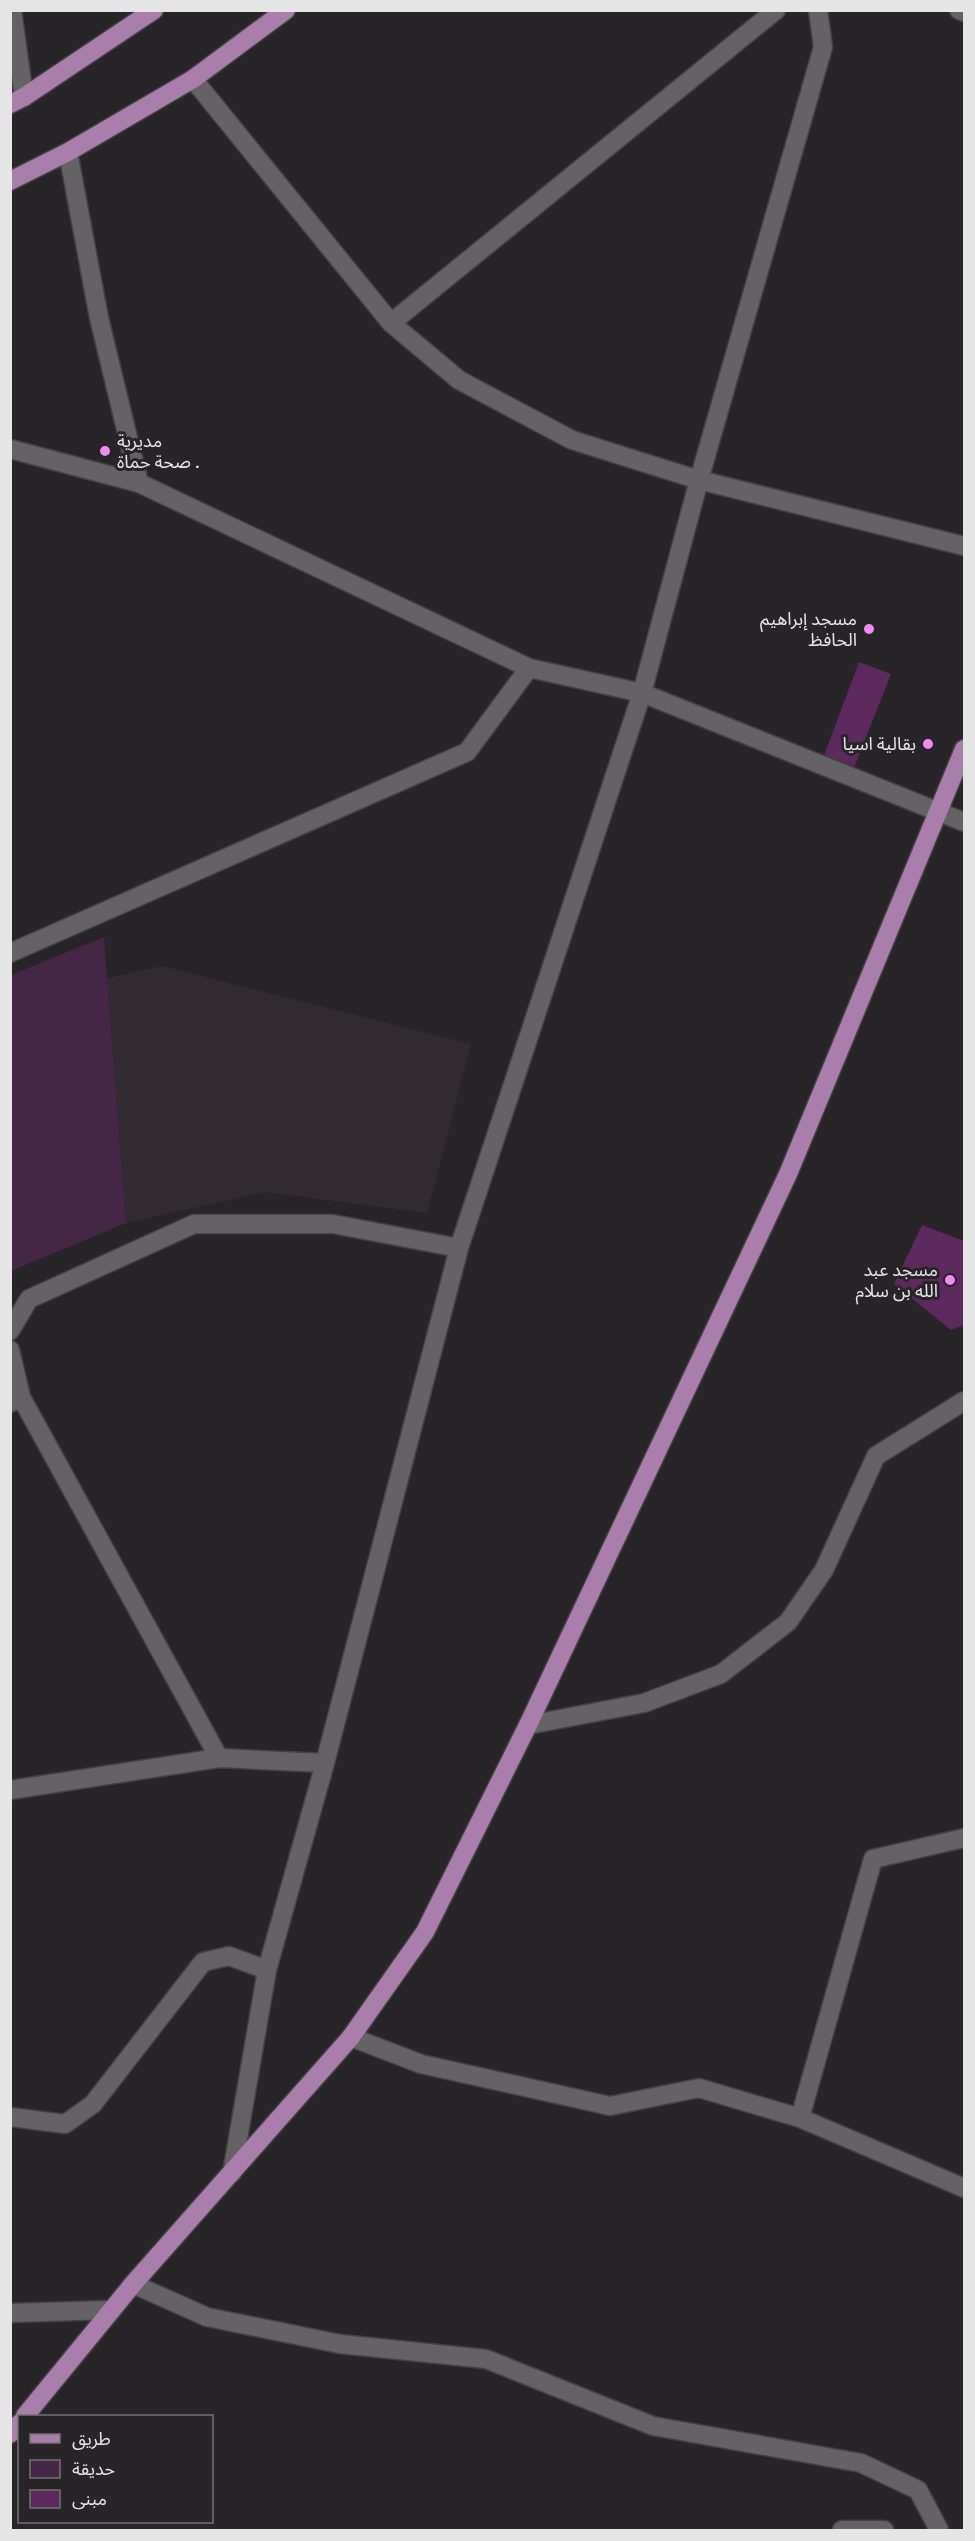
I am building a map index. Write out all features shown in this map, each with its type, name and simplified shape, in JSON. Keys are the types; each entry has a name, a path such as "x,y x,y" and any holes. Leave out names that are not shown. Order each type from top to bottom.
{"main road":[{"path":"17,100 154,10"},
{"path":"10,181 68,152 193,79 286,10"},
{"path":"26,2415 132,2283 351,2037 425,1932 528,1725 788,1174 964,749"}],"street":[{"path":"12,10 17,100"},
{"path":"391,323 776,10"},
{"path":"232,2173 267,1970 325,1763 459,1248 642,693 699,480 823,47 818,10"},
{"path":"958,10 964,12"},
{"path":"193,79 391,323 459,380 572,440 699,480 964,546"},
{"path":"68,152 99,318 139,483"},
{"path":"10,449 139,483 529,668 642,693 964,822"},
{"path":"10,953 467,752 529,668"},
{"path":"10,1331 29,1299 194,1224 333,1224 459,1248"},
{"path":"10,1350 16,1400 219,1758"},
{"path":"528,1725 644,1703 721,1674 788,1622 824,1570 876,1456 964,1401"},
{"path":"10,1790 219,1758 325,1763"},
{"path":"800,2118 873,1859 964,1838"},
{"path":"10,2117 65,2124 93,2104 202,1962 229,1956 267,1970"},
{"path":"351,2037 421,2064 610,2106 699,2088 800,2118 964,2188"},
{"path":"132,2283 207,2317 340,2344 486,2359 653,2426 861,2463 918,2490 939,2530"},
{"path":"10,2313 112,2310"},
{"path":"842,2530 884,2530"}],"shaded area":[{"path":"162,966 471,1044 427,1213 265,1192 126,1223 107,978"}],"green space":[{"path":"104,937 126,1223 11,1271 11,975"}],"building":[{"path":"859,662 891,674 848,783 817,774"},
{"path":"922,1225 964,1241 964,1325 951,1330 894,1284"}],"place":[{"name":"مديرية صحة حماة .","path":"105,451"},
{"name":"مسجد إبراهيم الحافظ","path":"869,629"},
{"name":"بقالية اسيا","path":"928,744"},
{"name":"مسجد عبد الله بن سلام","path":"950,1280"}]}
